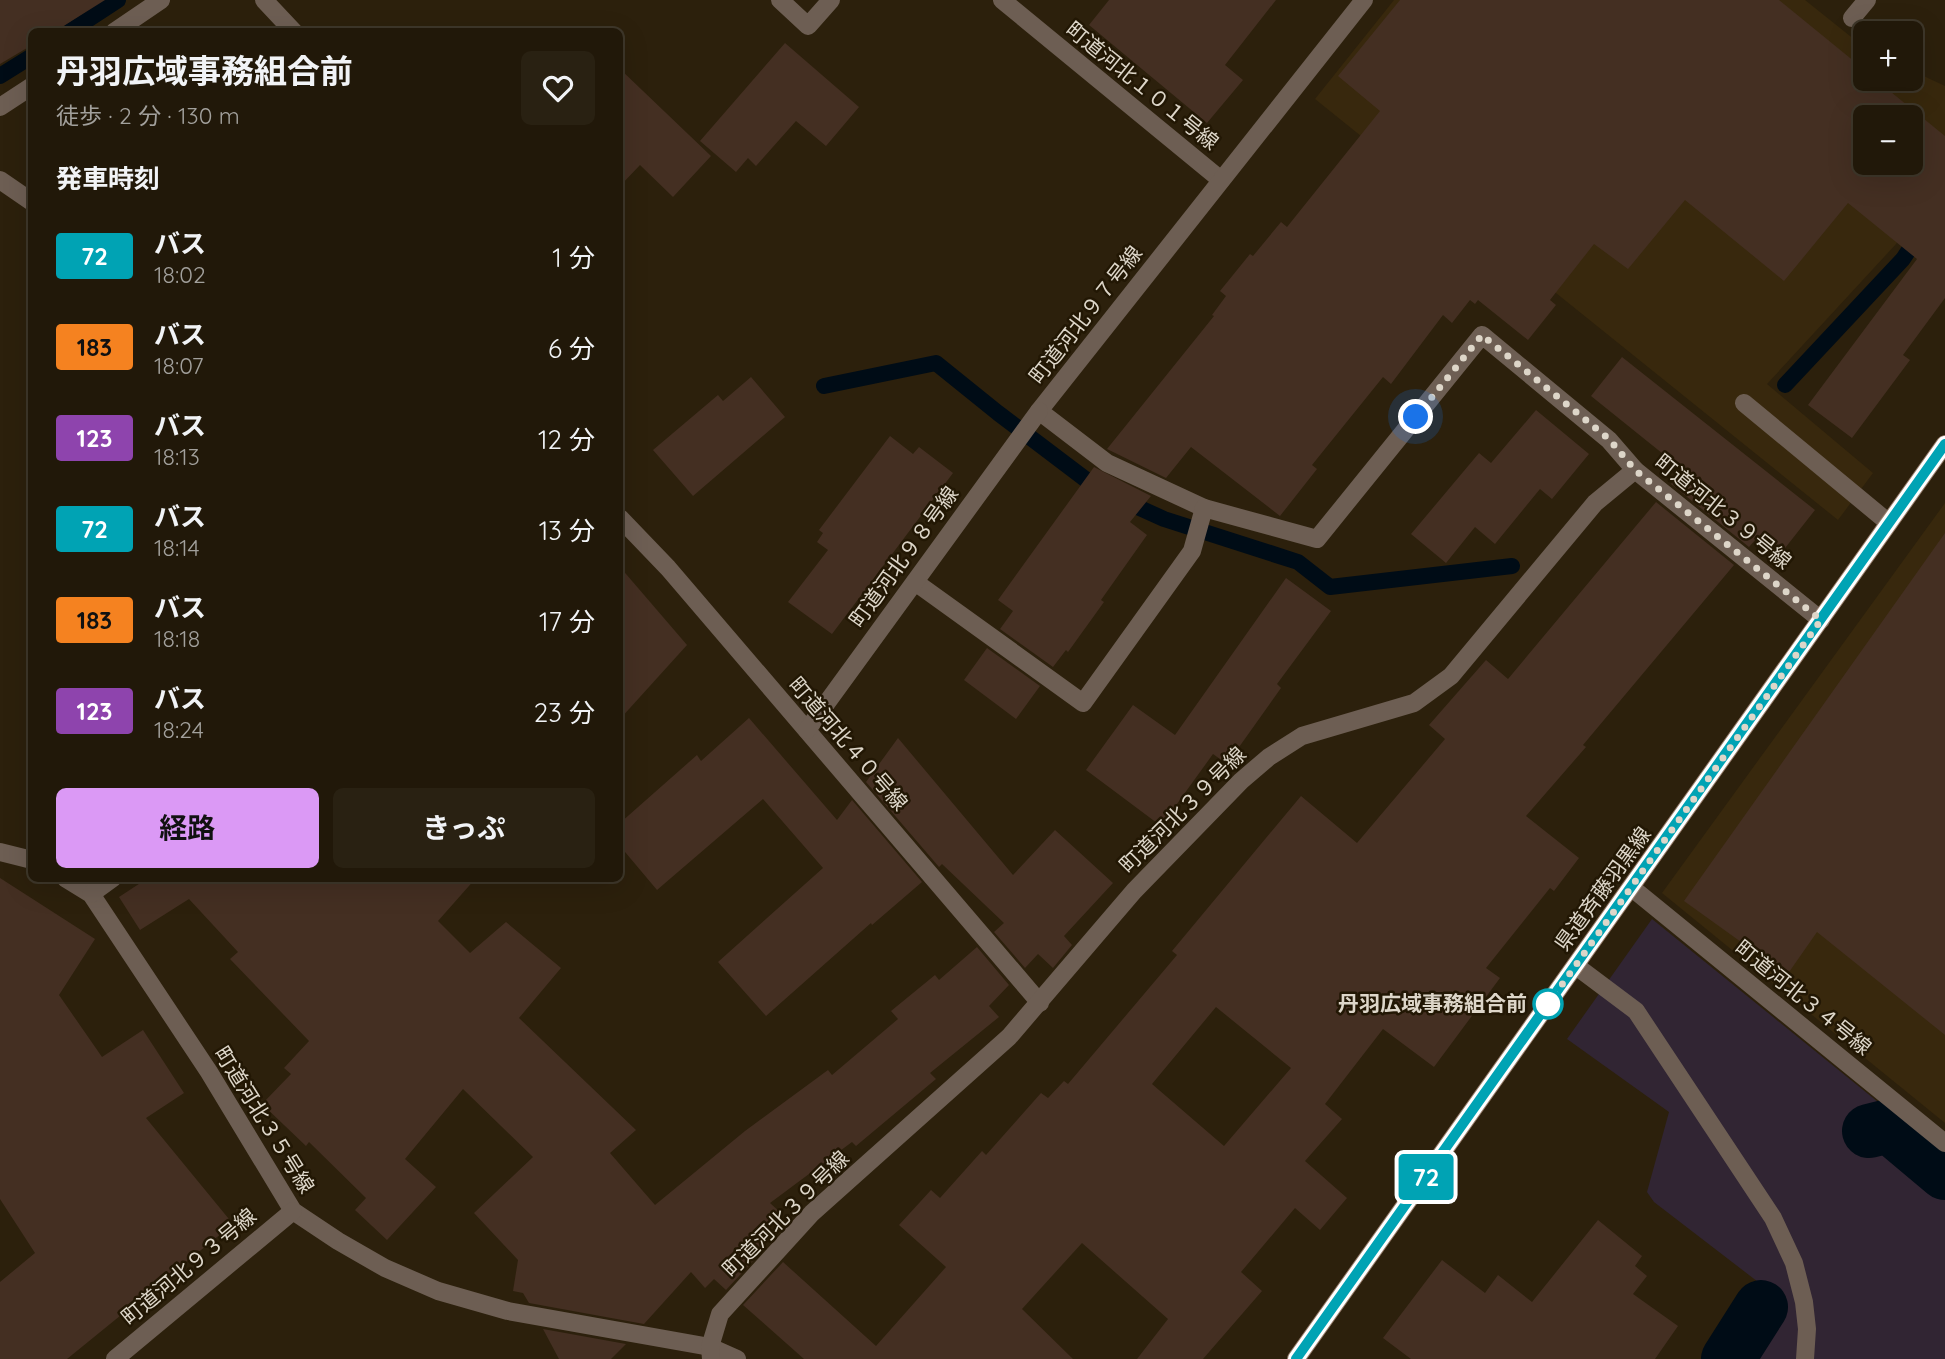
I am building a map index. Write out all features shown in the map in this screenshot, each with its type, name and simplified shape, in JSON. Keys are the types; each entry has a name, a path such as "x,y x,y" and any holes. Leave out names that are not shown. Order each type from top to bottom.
{"main road":[{"name":"県道斉藤羽黒線","path":"1296,1359 1945,444"}],"street":[{"path":"120,28 161,0"},
{"path":"264,0 290,28"},
{"path":"780,0 808,26 831,0"},
{"name":"町道河北１０１号線","path":"1002,0 1221,180"},
{"name":"町道河北９７号線","path":"1364,0 1039,411 1107,463 1204,508 1317,539 1482,335 1609,439 1635,470"},
{"path":"1852,18 1867,0"},
{"path":"0,107 28,89"},
{"path":"0,180 28,199"},
{"path":"1744,403 1889,523"},
{"name":"町道河北９８号線","path":"807,730 1039,411"},
{"name":"町道河北３９号線","path":"711,1353 720,1314 812,1213 1009,1037 1134,891 1241,781 1269,757 1302,736 1414,703 1451,676 1595,503 1635,470 1821,620"},
{"path":"915,582 1083,704 1192,551 1204,508"},
{"name":"町道河北４０号線","path":"623,521 668,568 1040,1003"},
{"path":"0,852 28,859"},
{"name":"町道河北３５号線","path":"72,882 92,894 209,1072 293,1211 385,1268 438,1291 508,1311 737,1359"},
{"path":"92,894 108,882"},
{"name":"町道河北３４号線","path":"1632,888 1945,1143"},
{"path":"1576,966 1636,1011 1773,1218 1794,1263 1801,1289 1806,1315 1805,1359"},
{"name":"町道河北９３号線","path":"115,1359 293,1211"}],"shaded area":[{"path":"1394,0 1805,0 1853,38 1853,91 1923,91 1923,76 1945,86 1945,157 1932,186 1896,244 1767,384 1873,473 1838,520 1315,99"},
{"path":"1945,503 1945,1123 1662,893"},
{"path":"1652,919 1878,1102 1866,1121 1881,1132 1889,1131 1945,1177 1945,1359 1734,1359 1775,1295 1654,1202 1647,1192 1669,1112 1567,1039"}],"building":[{"path":"0,0 105,0 60,28 28,28 28,47 0,64"},
{"path":"1109,0 1276,0 1225,65 1243,80 1207,123 1089,25"},
{"path":"1400,0 1779,0 1853,60 1853,91 1890,91 1907,105 1853,105 1853,175 1923,175 1923,118 1945,136 1945,298 1903,355 1910,360 1852,438 1808,405 1917,259 1848,203 1784,281 1685,200 1628,269 1594,244 1550,300 1556,305 1528,340 1478,300 1475,304 1470,300 1452,323 1443,315 1391,384 1383,377 1312,465 1317,469 1280,516 1191,447 1166,478 1107,449 1214,316 1212,315 1226,296 1220,291 1281,222 1287,227 1380,111 1338,76"},
{"path":"785,43 859,107 826,146 796,121 756,166 748,158 736,172 700,141"},
{"path":"623,72 711,156 673,197 640,165 623,183"},
{"path":"1622,357 1815,510 1778,557 1756,539 1749,547 1671,484 1683,470 1591,396"},
{"path":"751,377 785,417 693,496 653,450 718,395 723,401"},
{"path":"1536,410 1589,454 1552,499 1540,489 1495,544 1475,527 1446,563 1411,534 1479,453 1491,463"},
{"path":"890,436 913,454 919,447 953,473 832,634 788,602 828,550 817,542 823,533 819,530"},
{"path":"1094,467 1151,496 1130,522 1147,535 1101,600 1104,602 1068,652 1066,650 1053,667 1000,629 1013,611 998,600"},
{"path":"1656,502 1734,565 1583,745 1586,747 1526,816 1579,858 1554,891 1550,888 1486,968 1500,978 1434,1067 1383,1029 1325,1104 1342,1119 1305,1161 1347,1198 1320,1230 1295,1208 1241,1272 1262,1291 1203,1359 1137,1359 1168,1319 1082,1243 1022,1309 1073,1359 804,1359 743,1305 783,1262 876,1346 946,1267 899,1225 931,1190 940,1198 982,1151 986,1155 1041,1093 1048,1098 1064,1081 1068,1084 1177,955 1172,951 1301,796 1357,843 1445,739 1429,725 1486,660 1508,679","holes":["1216,1007 1291,1068 1224,1146 1152,1084"]},
{"path":"1945,533 1945,1035 1817,932 1787,975 1684,901"},
{"path":"623,570 687,645 623,716"},
{"path":"1286,578 1331,611 1277,684 1281,688 1227,764 1213,754 1161,826 1086,770 1133,705 1175,735"},
{"path":"987,648 1040,686 1016,719 964,680"},
{"path":"749,718 837,820 852,800 922,882 872,925 871,923 766,1016 718,962 823,868 763,799 657,890 623,850 623,820 697,755 701,761"},
{"path":"898,738 1013,875 1055,830 1113,883 1064,936 1072,945 1053,968 1038,954 1025,968 994,932 1004,923 942,864 939,867 866,782"},
{"path":"0,878 95,939 59,995 102,1057 143,1030 184,1093 146,1118 233,1224 67,1359 0,1359 0,1282 35,1253 0,1199"},
{"path":"142,882 472,882 438,921 470,953 506,922 561,968 519,1018 636,1130 610,1153 655,1205 745,1131 828,1070 832,1075 898,1019 891,1011 935,975 939,980 977,947 1009,985 989,1006 999,1017 930,1073 936,1079 856,1146 852,1142 770,1203 782,1214 758,1240 766,1247 726,1290 714,1279 705,1288 691,1272 644,1324 529,1303 523,1293 513,1291 518,1260 474,1213 533,1157 463,1089 405,1159 436,1187 387,1240 355,1210 366,1198 309,1142 306,1146 262,1104 291,1074 284,1068 309,1041 230,959 238,952 189,899 140,930 119,897"},
{"path":"1598,1220 1642,1256 1635,1266 1647,1276 1633,1294 1678,1326 1655,1359 1411,1359 1383,1338 1442,1260 1485,1293 1498,1275 1532,1302"},
{"path":"543,1329 626,1344 611,1359 559,1359"}],"waterway":[{"path":"75,28 118,0"},
{"path":"0,76 28,58"},
{"path":"1785,385 1903,259 1918,236"},
{"path":"824,386 936,363 1101,491"},
{"path":"1122,500 1164,519 1298,562 1330,587 1512,566"},
{"path":"1869,1131 1889,1126 1945,1173"},
{"path":"1728,1359 1761,1307"}],"bus line":[{"name":"72","path":"1296,1359 1945,444"}],"place":[{"name":"丹羽広域事務組合前","path":"1548,1004"}],"route":[{"path":"1416,417 1482,335 1609,439 1635,470 1821,620 1544,1010 1548,1004"}]}
